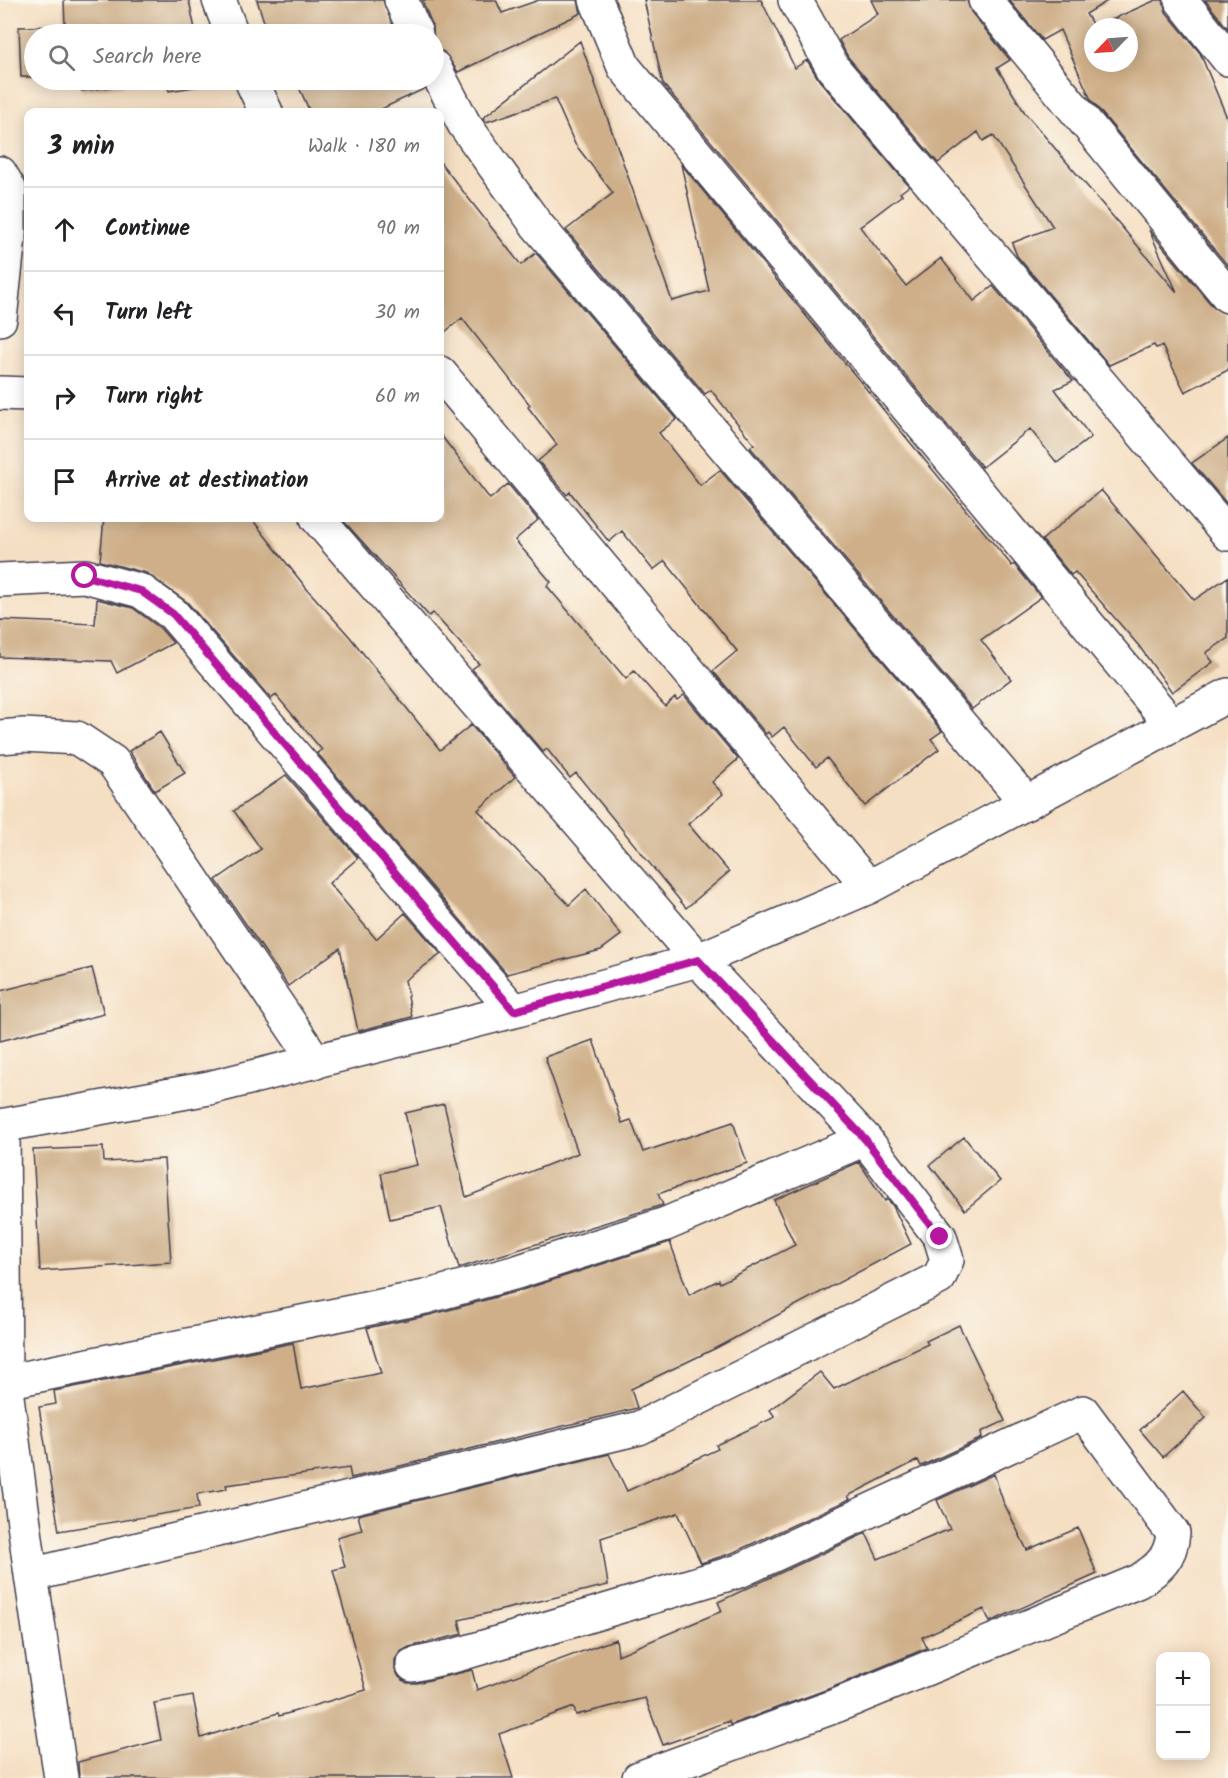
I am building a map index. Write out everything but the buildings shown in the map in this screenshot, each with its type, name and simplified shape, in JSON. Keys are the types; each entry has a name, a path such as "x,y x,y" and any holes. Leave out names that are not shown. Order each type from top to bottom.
{"street":[{"path":"219,0 228,24"},
{"path":"401,0 412,24"},
{"path":"596,0 624,67 1171,724"},
{"path":"795,0 833,68 1228,534"},
{"path":"985,0 1228,296"},
{"path":"1181,0 1228,59"},
{"path":"444,86 464,124 536,224 1027,803"},
{"path":"256,90 264,108"},
{"path":"0,173 9,188 9,217 0,319"},
{"path":"444,378 869,887"},
{"path":"0,393 24,394"},
{"path":"31,1575 639,1428 939,1278 947,1260 940,1237 865,1139 698,960 319,522"},
{"path":"0,580 85,576 141,591 173,614 514,1011"},
{"path":"61,1778 4,1382 2,1126 209,1089 514,1011 698,960 869,887 1228,695"},
{"path":"0,736 77,738 113,762 316,1062"},
{"path":"4,1382 425,1297 517,1272 666,1224 865,1139"},
{"path":"413,1665 458,1655 738,1571 1083,1412 1173,1533 1172,1549 1159,1568 1139,1581 838,1705 639,1778"}],"route":[{"path":"85,576 141,591 173,614 514,1011 698,960 865,1139 940,1237"}]}
